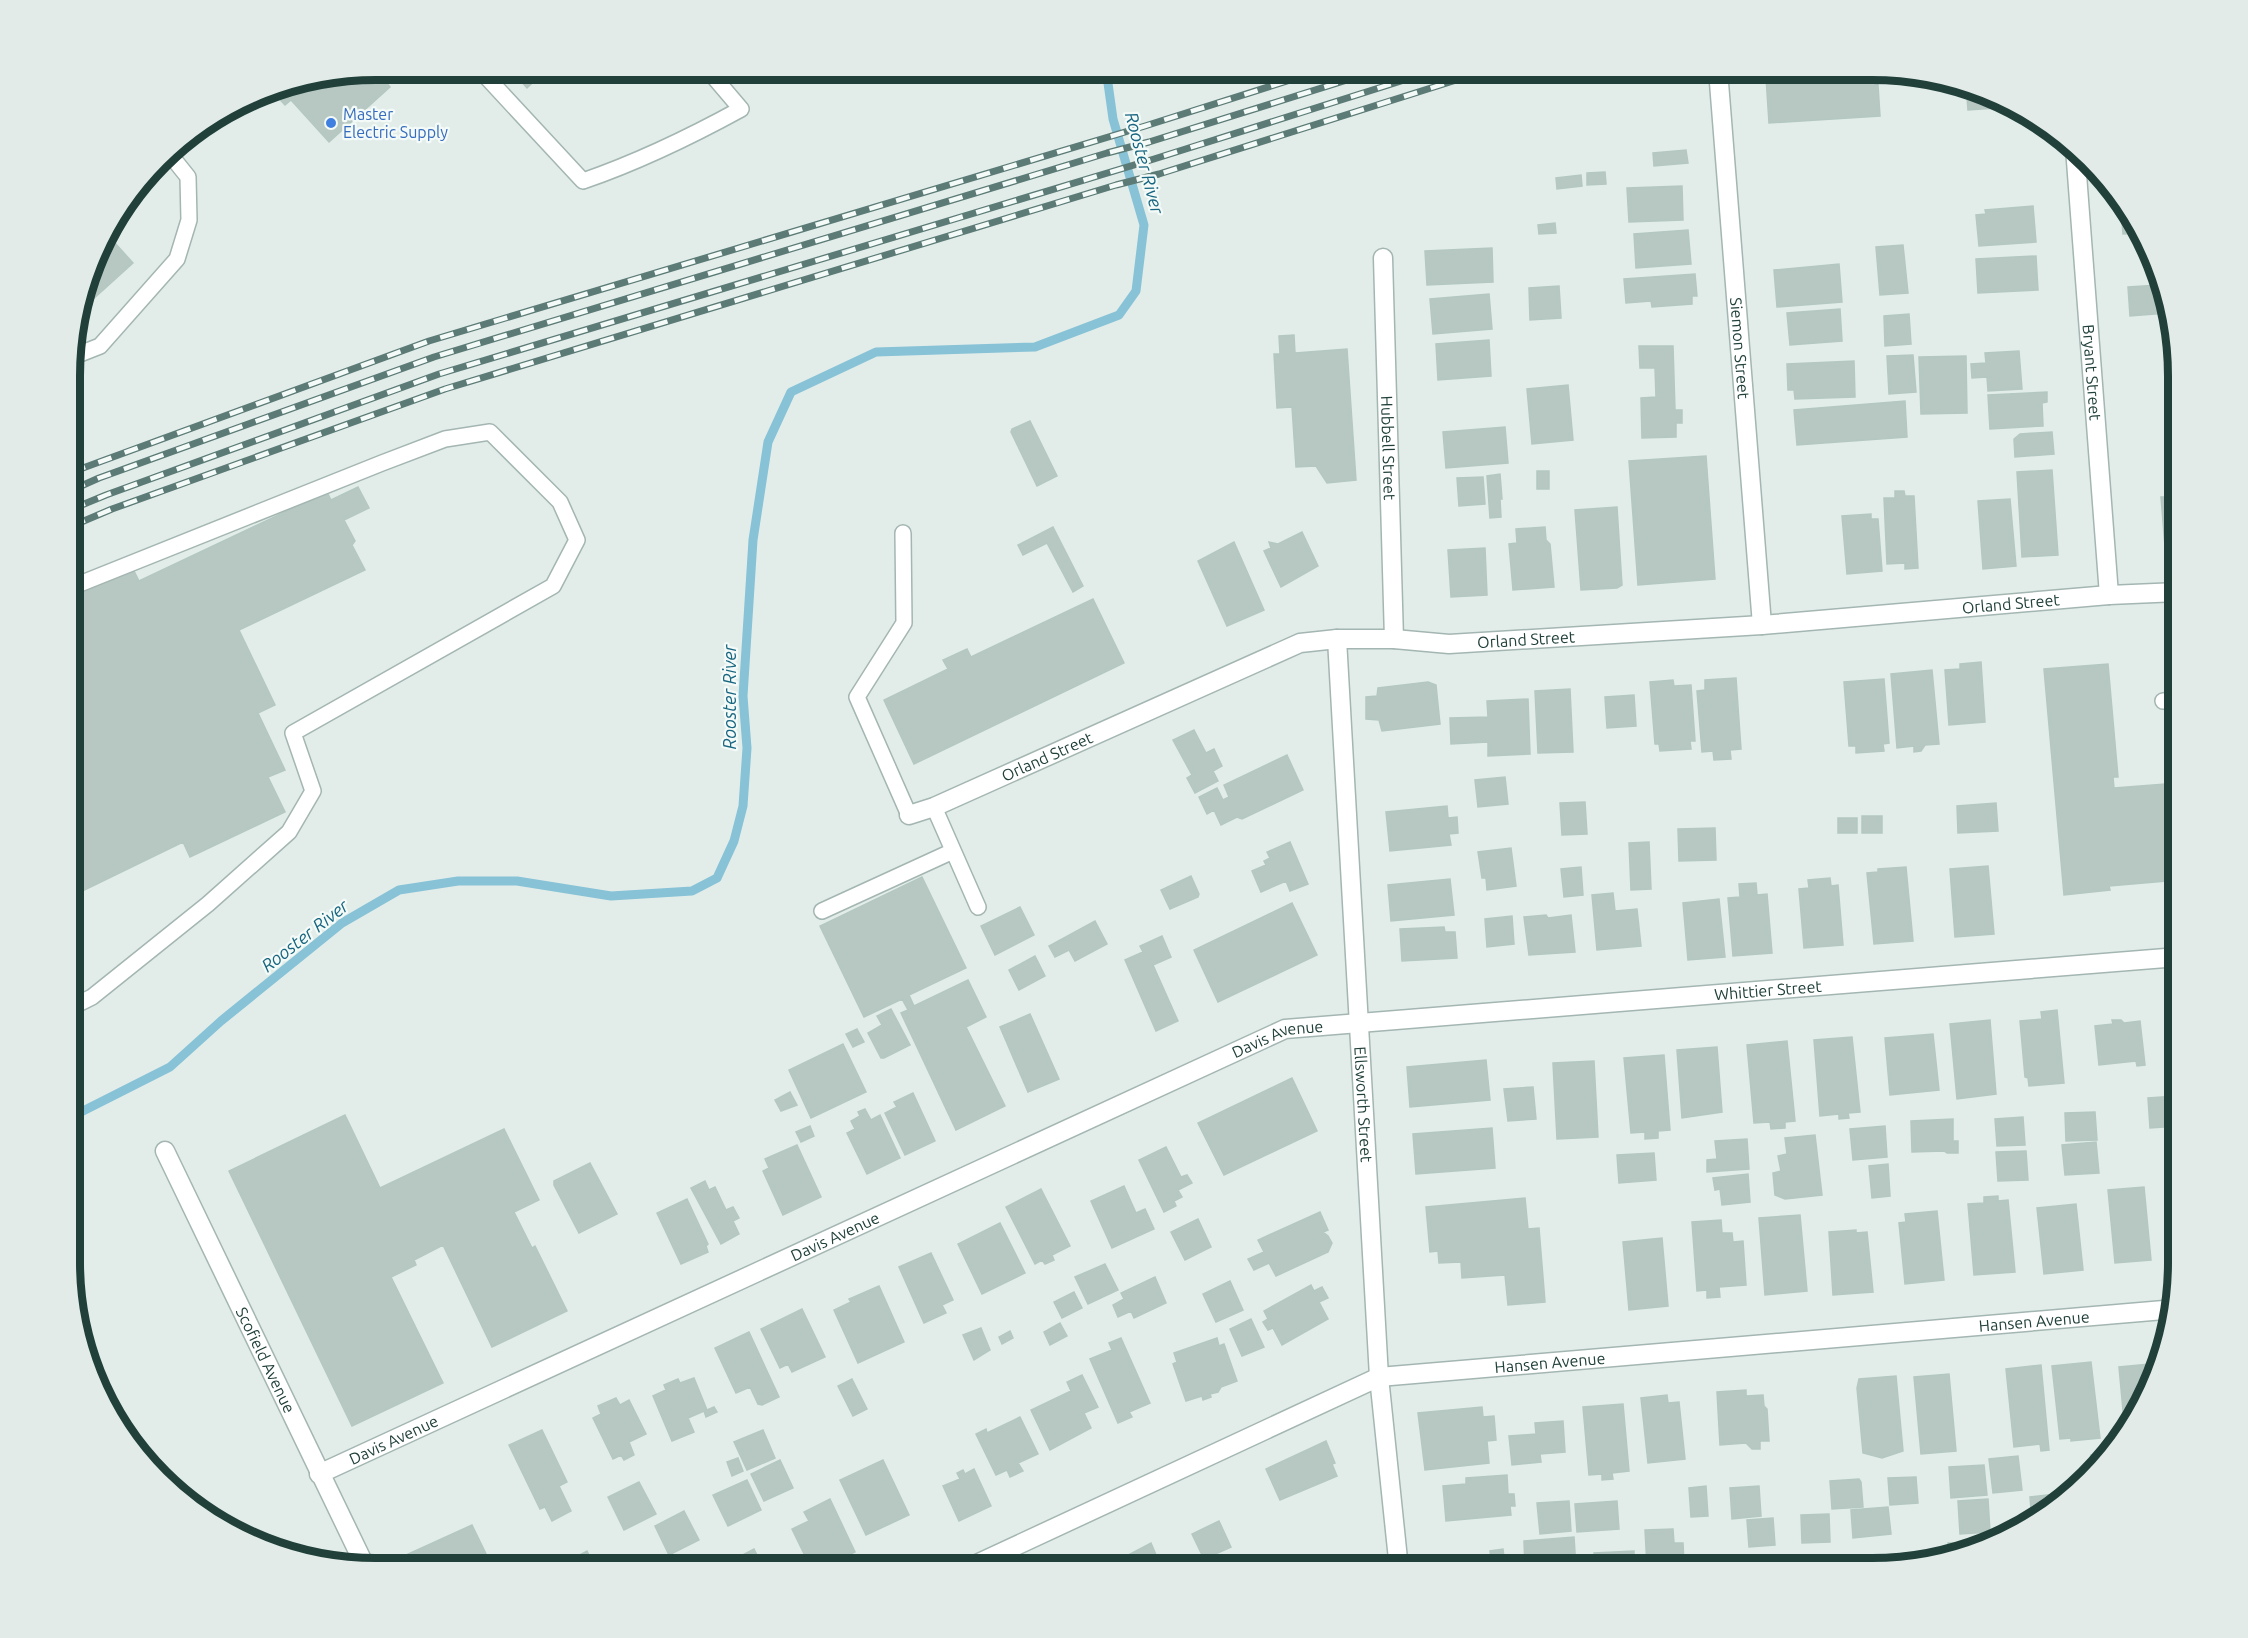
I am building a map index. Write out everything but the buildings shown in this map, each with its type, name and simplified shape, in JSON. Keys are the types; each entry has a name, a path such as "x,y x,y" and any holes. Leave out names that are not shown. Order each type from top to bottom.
{"street":[{"name":"Siemon Street","path":"1719,80 1762,626"},
{"name":"Bryant Street","path":"2076,160 2109,595"},
{"name":"Hubbell Street","path":"1383,258 1394,639"},
{"name":"Orland Street","path":"909,815 934,807 1300,643 1338,639 1394,639 1449,644 1762,626 2109,595 2168,592"},
{"name":"Ellsworth Street","path":"1338,639 1379,1377 1398,1558"},
{"name":"Whittier Street","path":"1358,1024 2168,958"},
{"name":"Davis Avenue","path":"320,1473 1285,1029 1358,1024"},
{"name":"Scofield Avenue","path":"165,1151 361,1558"},
{"name":"Hansen Avenue","path":"990,1558 1379,1377 2165,1310"}],"lane":[{"path":"489,80 583,181 611,171 704,129 741,109 716,80"},
{"path":"80,354 100,346 177,259 189,220 188,177 174,159"},
{"path":"80,584 445,439 490,432 560,502 577,540 553,586 293,733 313,791 289,832 208,904 92,997 80,1003"},
{"path":"903,533 904,623 857,697 909,815"},
{"path":"934,807 978,907"},
{"path":"822,911 953,850"}],"waterway":[{"name":"Rooster River","path":"80,1113 170,1067 221,1021 342,923 399,890 458,881 517,881 611,896 692,891 717,878 734,841 743,806 747,748 743,696 753,540 768,442 791,392 876,352 1035,347 1119,315 1136,291 1144,225 1113,119 1108,80"}],"railway":[{"path":"80,469 429,341 1145,126 1290,80"},
{"path":"80,486 434,357 1149,142 1347,80"},
{"path":"80,506 439,374 1154,159 1404,80"},
{"path":"80,523 445,389 1116,185 1159,174 1456,80"}],"place":[{"name":"Master Electric Supply","path":"331,123"}]}
